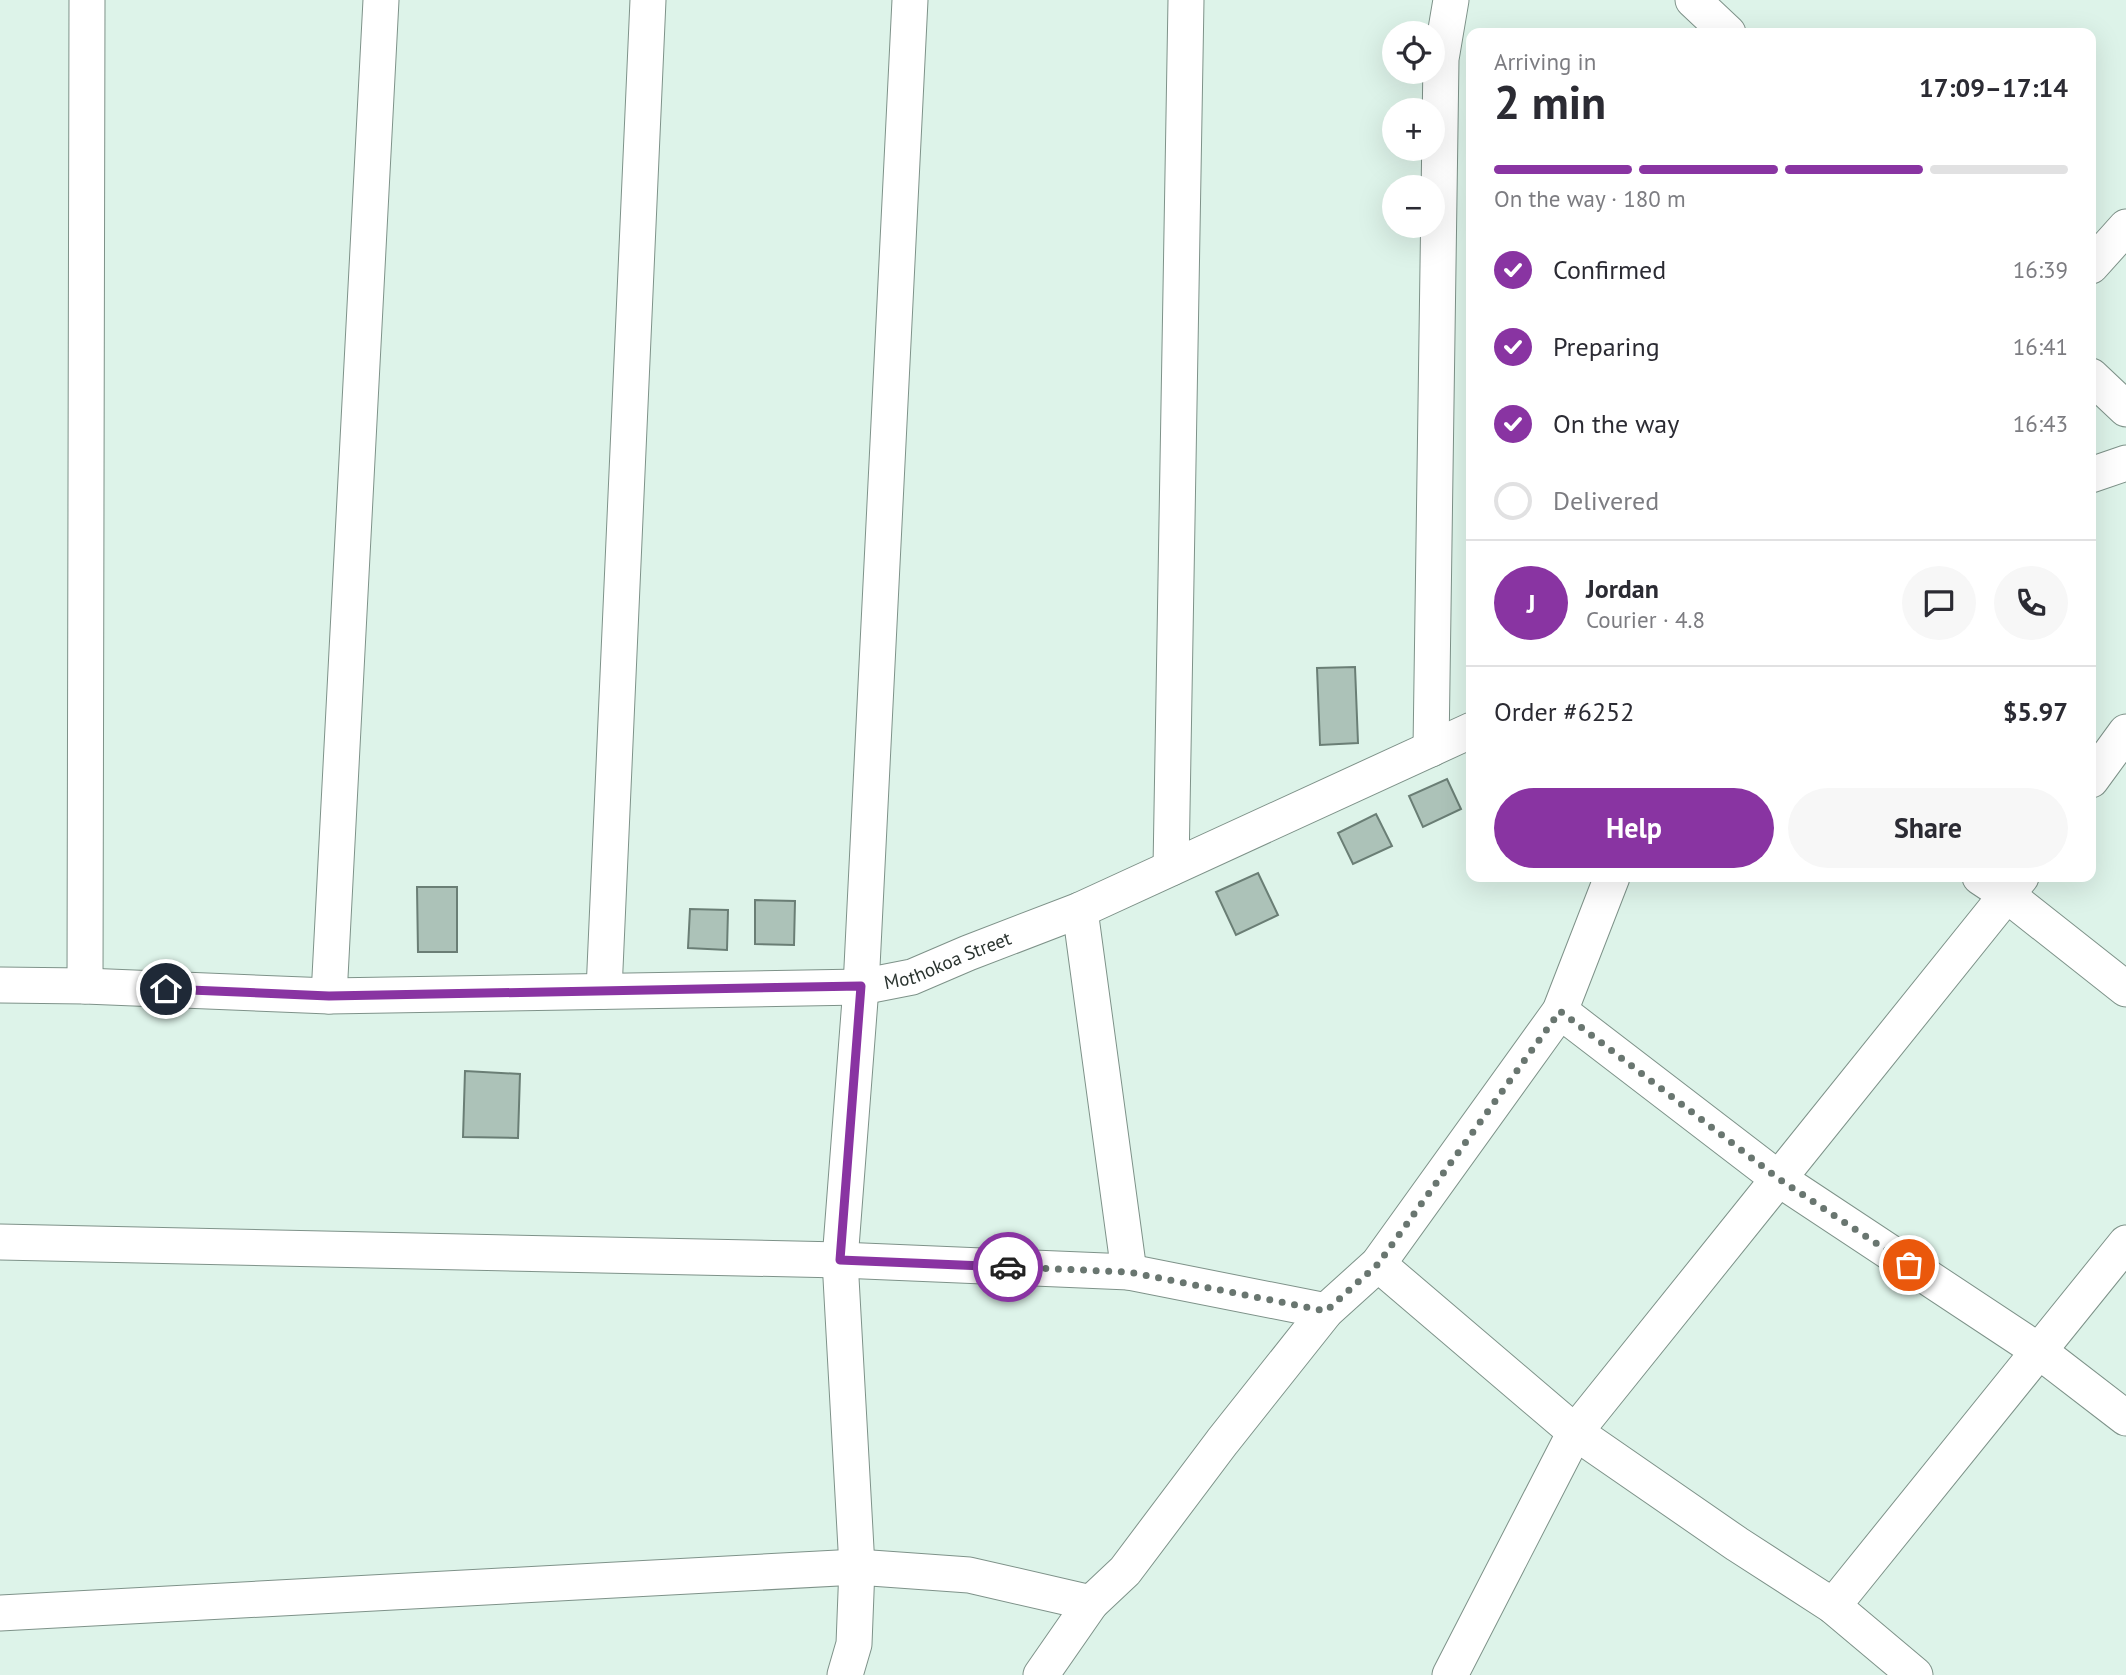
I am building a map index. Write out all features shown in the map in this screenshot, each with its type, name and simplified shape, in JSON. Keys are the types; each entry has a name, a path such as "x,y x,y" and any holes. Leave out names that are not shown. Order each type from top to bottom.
{"street":[{"path":"85,986 87,0"},
{"path":"329,996 381,0"},
{"path":"604,991 648,0"},
{"path":"845,1675 854,1644 857,1567 840,1260 861,986 910,0"},
{"path":"1171,868 1186,0"},
{"path":"1432,749 1441,59 1451,0"},
{"path":"1699,14 1720,28"},
{"path":"2096,261 2126,228"},
{"path":"2096,381 2126,409"},
{"path":"2096,473 2126,463"},
{"path":"2096,773 2126,732"},
{"name":"Mothokoa Street","path":"0,985 329,996 861,986 912,977 1080,910 1466,733"},
{"path":"1041,1675 1091,1603 1125,1571 1222,1442 1326,1311 1378,1264 1560,1011 1610,882"},
{"path":"1450,1675 1575,1432 1779,1179 2003,883 2126,989"},
{"path":"1080,910 1129,1272"},
{"path":"1560,1011 1779,1179 2039,1351 2126,1418"},
{"path":"0,1242 840,1260 1129,1272 1326,1311"},
{"path":"1833,1605 2126,1244"},
{"path":"1378,1264 1575,1432 1737,1544 1833,1605 1915,1675"},
{"path":"0,1613 857,1567 969,1575 1091,1603"}],"building":[{"path":"1355,667 1358,743 1320,745 1317,668"},
{"path":"1447,779 1461,809 1423,827 1409,796"},
{"path":"1376,814 1392,846 1353,864 1338,833"},
{"path":"1258,873 1278,915 1236,935 1216,892"},
{"path":"417,887 457,887 457,952 418,952"},
{"path":"755,900 795,901 794,945 755,944"},
{"path":"690,909 728,910 727,950 688,948"},
{"path":"465,1071 520,1074 518,1138 463,1137"}],"way so far":[{"path":"1008,1267 1129,1272 1326,1311 1378,1264 1560,1011 1779,1179 1909,1265"}],"route":[{"path":"166,989 329,996 861,986 840,1260 1008,1267"}]}
